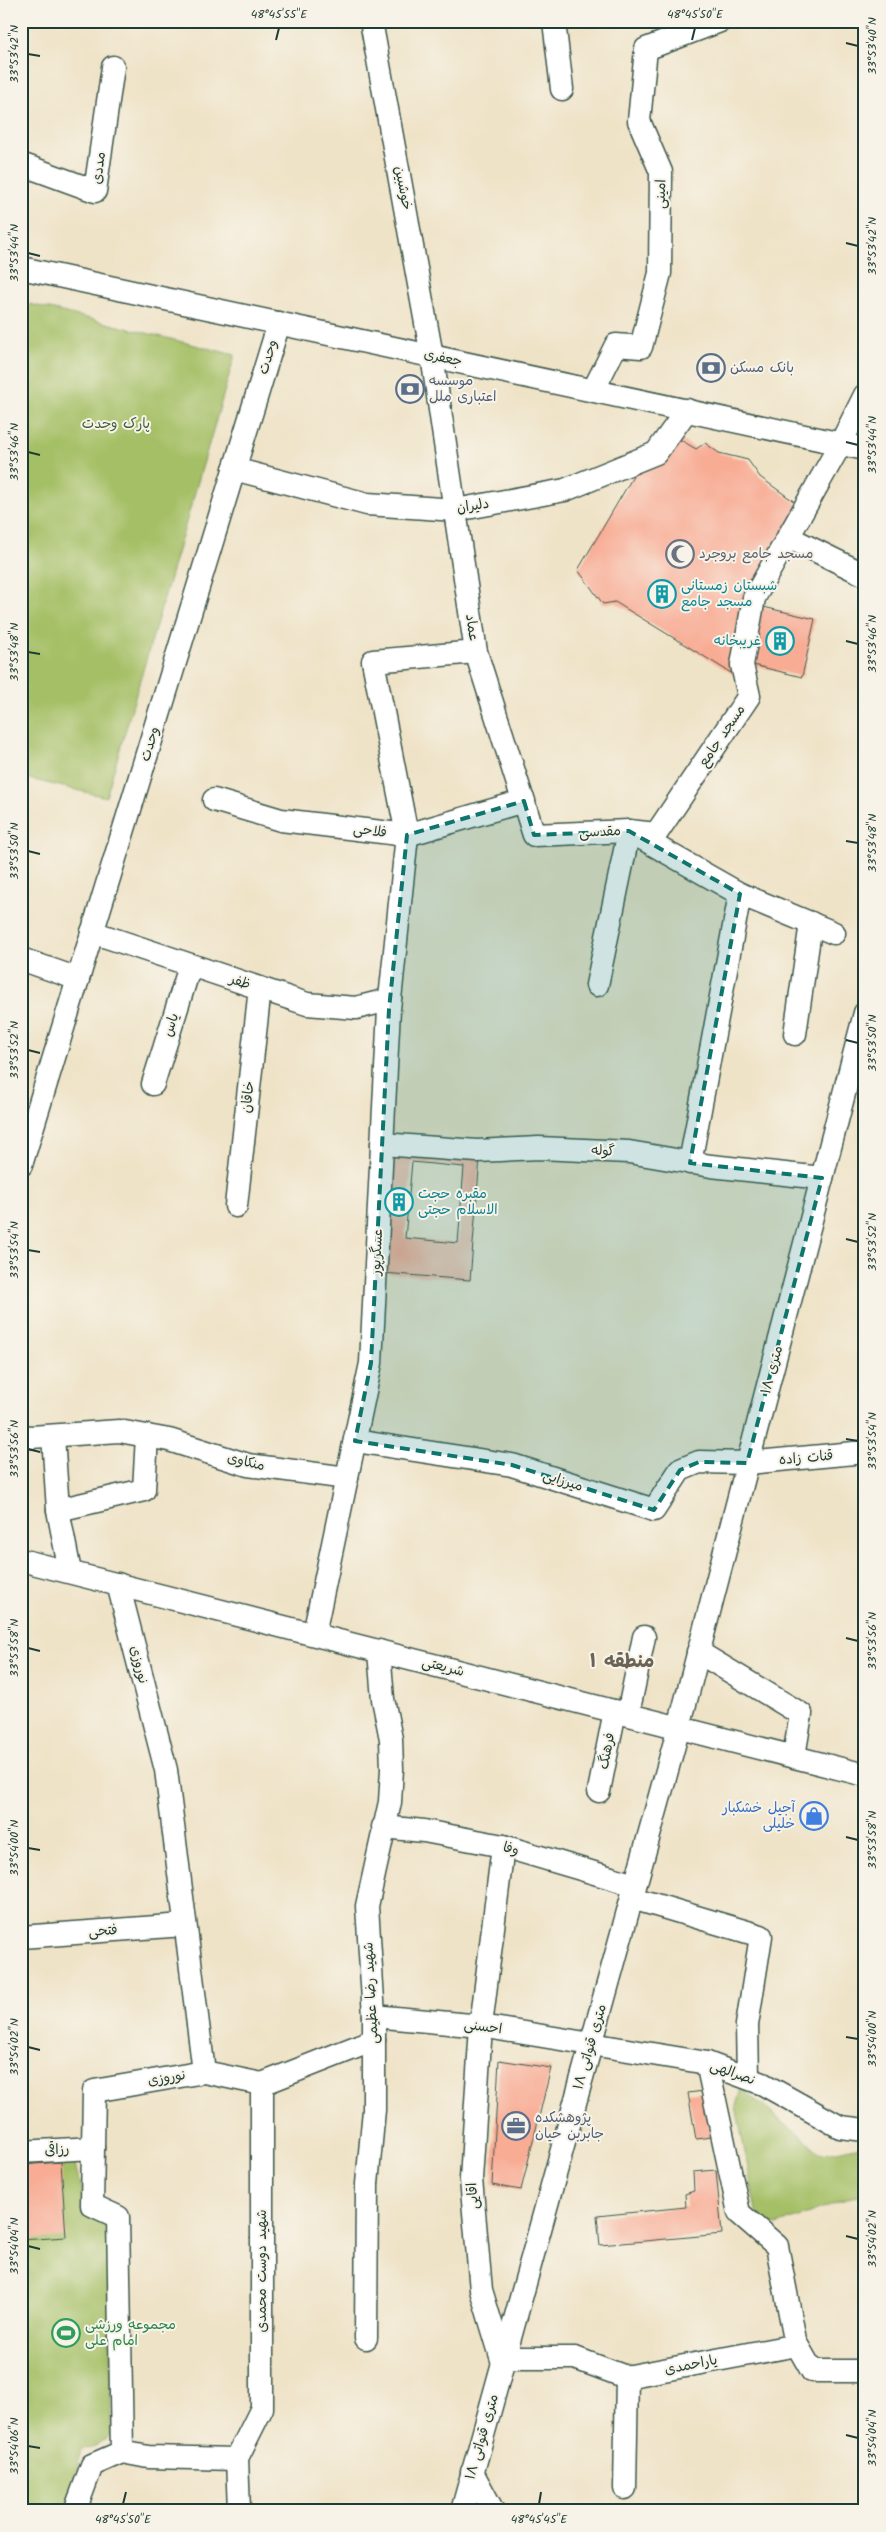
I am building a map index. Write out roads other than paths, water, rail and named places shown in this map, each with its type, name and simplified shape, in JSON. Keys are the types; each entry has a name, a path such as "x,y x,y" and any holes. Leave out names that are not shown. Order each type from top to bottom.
{"street":[{"name":"خوشبین","path":"372,21 432,356"},
{"path":"553,21 562,89"},
{"name":"امینی","path":"594,389 616,345 641,347 660,273 661,172 639,121 646,49 720,21"},
{"name":"مددی","path":"23,169 96,191 113,67"},
{"name":"جعفری","path":"21,268 594,389 865,449"},
{"name":"وحدت","path":"21,1165 279,323"},
{"name":"عماد","path":"408,835 373,661 476,652 432,356"},
{"name":"مسجد جامع","path":"629,831 656,834 748,696 742,665 754,598 841,444 865,395"},
{"name":"دلیران","path":"234,469 367,504 456,510 565,490 656,453 687,410"},
{"path":"788,537 865,574"},
{"name":"مقدسی","path":"476,652 534,835 629,831 740,894 834,933"},
{"name":"فلاحی","path":"214,800 281,820 408,835 524,802"},
{"path":"597,985 629,831"},
{"name":"عسگرپور","path":"314,1634 372,1363 390,997 408,835"},
{"path":"690,1163 740,894"},
{"path":"795,1034 811,924"},
{"name":"ظفر","path":"92,932 308,1004 356,1008 384,1001 390,997"},
{"path":"21,959 78,979"},
{"name":"یاس","path":"153,1084 190,966"},
{"name":"خاقان","path":"236,1206 260,988"},
{"name":"۱۸ متری","path":"679,1728 865,1013"},
{"name":"گوله","path":"382,1144 477,1151 539,1148 629,1152 690,1163 822,1178"},
{"name":"منکاوی","path":"21,1436 52,1436 119,1431 169,1440 248,1464 347,1478"},
{"path":"52,1436 58,1510 70,1572"},
{"path":"58,1510 144,1490 147,1436"},
{"name":"میرزایی","path":"355,1441 512,1465 654,1510 680,1470 699,1462 748,1464"},
{"name":"قنات زاده","path":"748,1464 865,1452"},
{"name":"شریعتی","path":"21,1560 865,1775"},
{"name":"نوروزی","path":"118,1584 166,1770 204,2072 94,2090 92,2205 118,2217 122,2452"},
{"name":"فرهنگ","path":"599,1791 644,1636"},
{"name":"شهید رضا عظیمی","path":"366,2338 367,2184 374,2110 374,2016 367,1906 390,1802 392,1768 391,1738 383,1699 379,1651"},
{"path":"698,1652 801,1714 794,1756"},
{"name":"۱۸ متری قنواتی","path":"462,2511 679,1728"},
{"name":"وفا","path":"383,1828 424,1831 503,1846 761,1936 747,2025 748,2078"},
{"name":"اقایی","path":"503,1846 481,2026 471,2179 481,2290 503,2360"},
{"name":"فتحی","path":"21,1937 184,1925"},
{"name":"احسنی","path":"374,2016 481,2026 592,2042"},
{"path":"204,2072 262,2084 374,2040"},
{"name":"نصرالهی","path":"592,2042 706,2063 748,2078 840,2127 865,2130"},
{"path":"706,2063 739,2213 777,2246 796,2345 812,2372 865,2371"},
{"name":"شهید دوست محمدی","path":"239,2511 237,2459 262,2408 262,2084"},
{"name":"رزاقی","path":"21,2152 93,2148"},
{"name":"یاراحمدی","path":"503,2360 575,2358 627,2376 796,2345"},
{"path":"625,2488 627,2376"},
{"path":"75,2511 92,2464 122,2452 148,2457 237,2459"},
{"path":"472,2472 493,2511"}],"place":[{"name":"بانک مسکن","path":"711,368"},
{"name":"موسسه اعتباری ملل","path":"410,389"},
{"name":"مسجد جامع بروجرد","path":"680,554"},
{"name":"شبستان زمستانی مسجد جامع","path":"662,594"},
{"name":"غریبخانه","path":"780,641"},
{"name":"مقبره حجت الاسلام حجتی","path":"399,1202"},
{"name":"آجیل خشکبار خلیلی","path":"814,1816"},
{"name":"پژوهشکده جابربن حیان","path":"516,2126"},
{"name":"مجموعه ورزشی امام علی","path":"66,2333"}],"district":[{"name":"منطقه ۱","path":"622,1662"}],"park label":[{"name":"پارک وحدت","path":"116,424"}]}
